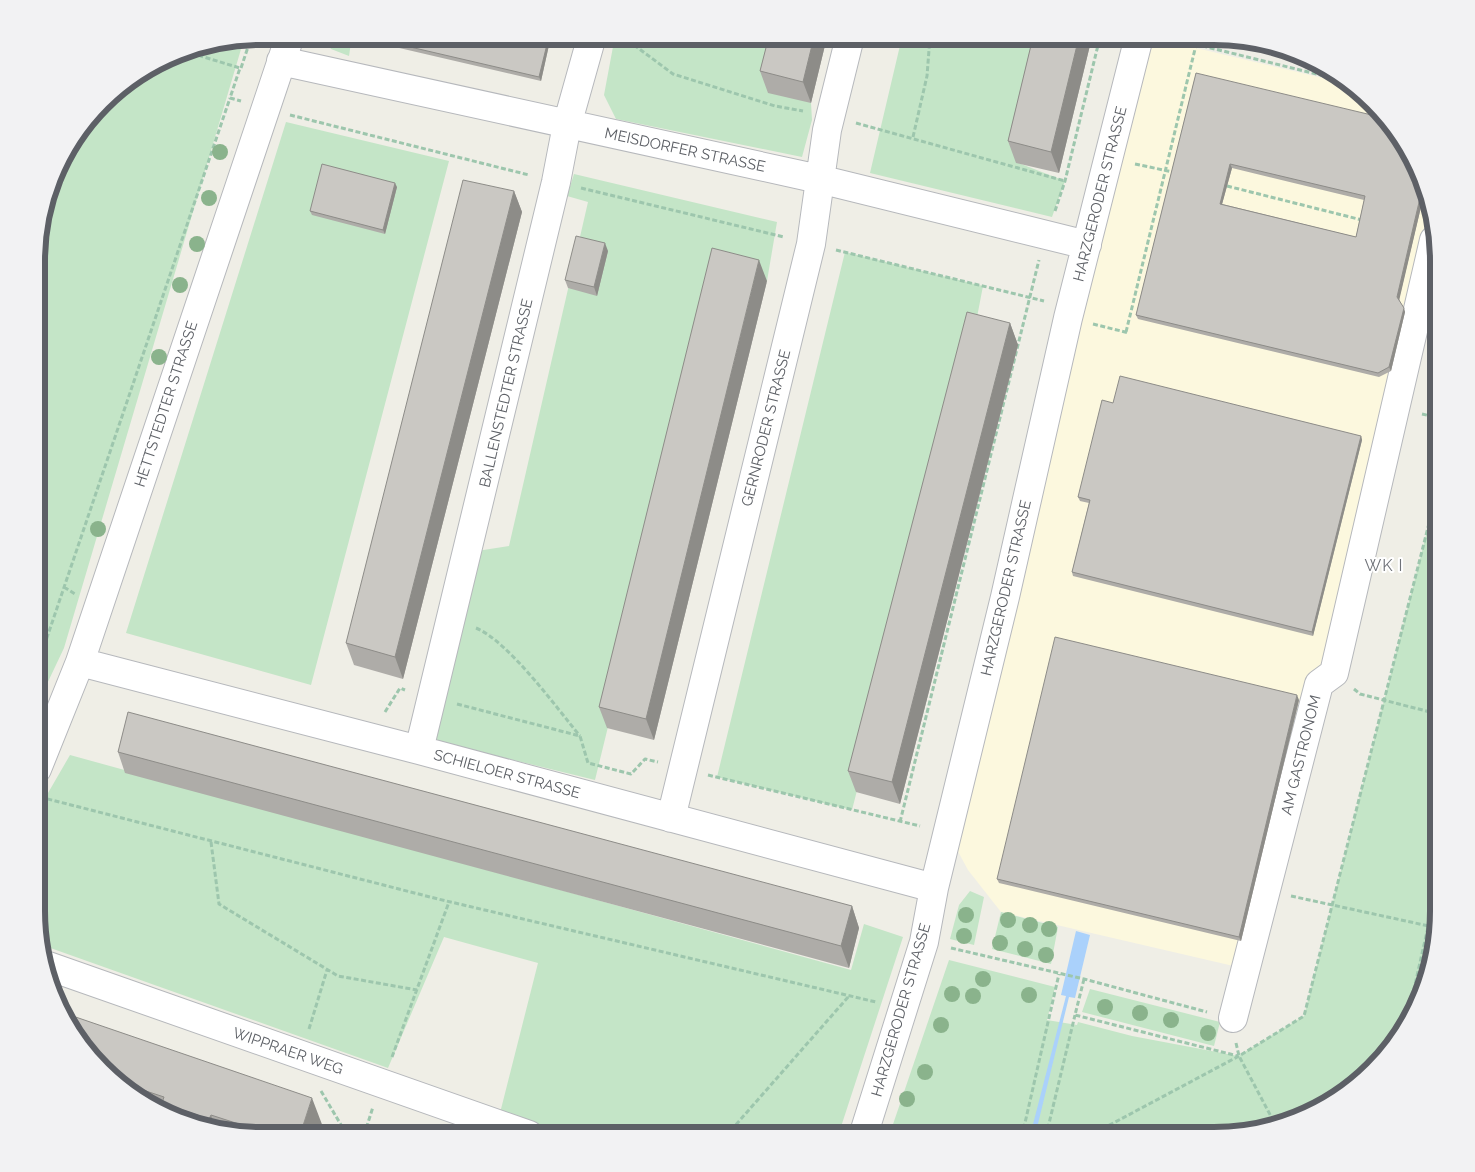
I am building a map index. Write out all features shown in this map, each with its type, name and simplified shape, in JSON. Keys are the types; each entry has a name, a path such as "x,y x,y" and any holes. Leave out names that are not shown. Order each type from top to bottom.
{"street":[{"name":"BALLENSTEDTER STRASSE","path":"419,750 556,182 567,125 589,45"},
{"name":"GERNRODER STRASSE","path":"671,818 811,244 819,179 830,116 848,45"},
{"name":"HARZGERODER STRASSE","path":"866,1127 924,942 934,888 1071,307 1137,45"},
{"name":"MEISDORFER STRASSE","path":"286,49 567,125 819,179 1087,245"},
{"name":"HETTSTEDTER STRASSE","path":"45,749 80,662 264,109 286,49"},
{"name":"AM GASTRONOM","path":"1233,1018 1319,684 1334,673 1430,257"},
{"name":"SCHIELOER STRASSE","path":"80,662 419,750 934,888"},
{"name":"WIPPRAER WEG","path":"52,967 506,1127"}],"path":[{"path":"45,643 248,45"},
{"path":"633,45 673,74 775,106 830,116 912,137 1066,181"},
{"path":"912,137 926,76 929,45"},
{"path":"900,822 1030,297 1046,235 1066,181 1098,45"},
{"path":"1129,333 1126,332 1196,45"},
{"path":"1200,45 1326,76"},
{"path":"196,55 240,68"},
{"path":"230,98 264,109 556,182 1071,307"},
{"path":"1109,158 1174,172"},
{"path":"1227,186 1362,220"},
{"path":"1106,1127 1238,1056 1304,1016 1430,520"},
{"path":"452,618 487,632 531,677 580,736 588,763 631,774 645,759 900,822 948,832"},
{"path":"383,715 400,688 580,736"},
{"path":"1360,694 1430,712"},
{"path":"45,798 449,902 904,1009"},
{"path":"211,842 219,904 338,976 417,990"},
{"path":"1266,890 1428,925"},
{"path":"392,1060 449,902"},
{"path":"1412,997 1430,917"},
{"path":"924,942 1233,1018 1238,1056 1272,1119"},
{"path":"1024,1127 1059,974"},
{"path":"1048,1127 1084,980"},
{"path":"734,1127 849,996"},
{"path":"1075,1015 1238,1056"}],"shaded area":[{"path":"1148,45 1184,45 1333,80 1367,108 1394,141 1401,153 1414,179 1423,205 1430,256 1255,971 1001,912 968,870 948,833"}],"green space":[{"path":"329,45 351,45 349,56 331,49"},
{"path":"613,45 786,45 811,103 812,120 802,157 616,119 604,95"},
{"path":"900,45 1044,45 1016,162 1065,181 1052,217 870,173"},
{"path":"242,46 64,648 45,688 45,247 52,205 61,179 74,153 81,141 108,108 141,81 166,67 205,52"},
{"path":"286,122 449,161 311,685 126,633"},
{"path":"574,174 777,222 767,281 714,293 595,780 436,741 477,551 509,546 588,202 567,196"},
{"path":"845,252 983,286 973,338 852,810 717,777"},
{"path":"1430,519 1430,925 1423,967 1414,993 1394,1031 1367,1064 1334,1091 1296,1111 1270,1120 1228,1127 892,1127 949,960 1055,987 1047,1020 1077,1025 1078,1022 1132,1036 1238,1056 1304,1016"},
{"path":"70,755 851,970 864,924 903,937 841,1127 540,1127 500,1113 538,963 444,937 388,1068 48,947 45,925 45,798"},
{"path":"970,891 984,897 974,945 950,939 959,905"},
{"path":"1001,912 1058,927 1051,964 992,949"},
{"path":"1090,989 1220,1022 1214,1046 1082,1012"}],"water":[{"path":"1076,931 1090,935 1075,998 1069,997 1037,1127 1032,1127 1066,996 1061,995"}],"building":[{"path":"402,45 547,45 539,77"},
{"path":"767,45 812,45 803,82 760,71"},
{"path":"1031,45 1077,45 1051,152 1008,141"},
{"path":"1196,73 1373,115 1394,141 1408,166 1420,196 1397,297 1404,308 1389,367 1378,373 1136,315","holes":["1230,164 1365,196 1356,237 1220,204"]},
{"path":"322,164 395,183 383,230 310,211"},
{"path":"463,180 514,191 395,657 346,643"},
{"path":"576,236 605,243 594,287 565,280"},
{"path":"712,248 759,260 646,719 599,707"},
{"path":"967,312 1010,323 892,782 848,771"},
{"path":"1120,376 1361,436 1312,632 1072,572 1090,500 1078,497 1102,400 1113,403"},
{"path":"1055,637 1297,695 1239,937 997,879"},
{"path":"128,712 852,906 841,946 118,752"},
{"path":"72,1016 312,1098 303,1127 247,1127 211,1115 209,1119 163,1103 164,1097 138,1088 108,1064 81,1031"}],"district":[{"name":"WK I","path":"1384,565"}]}
